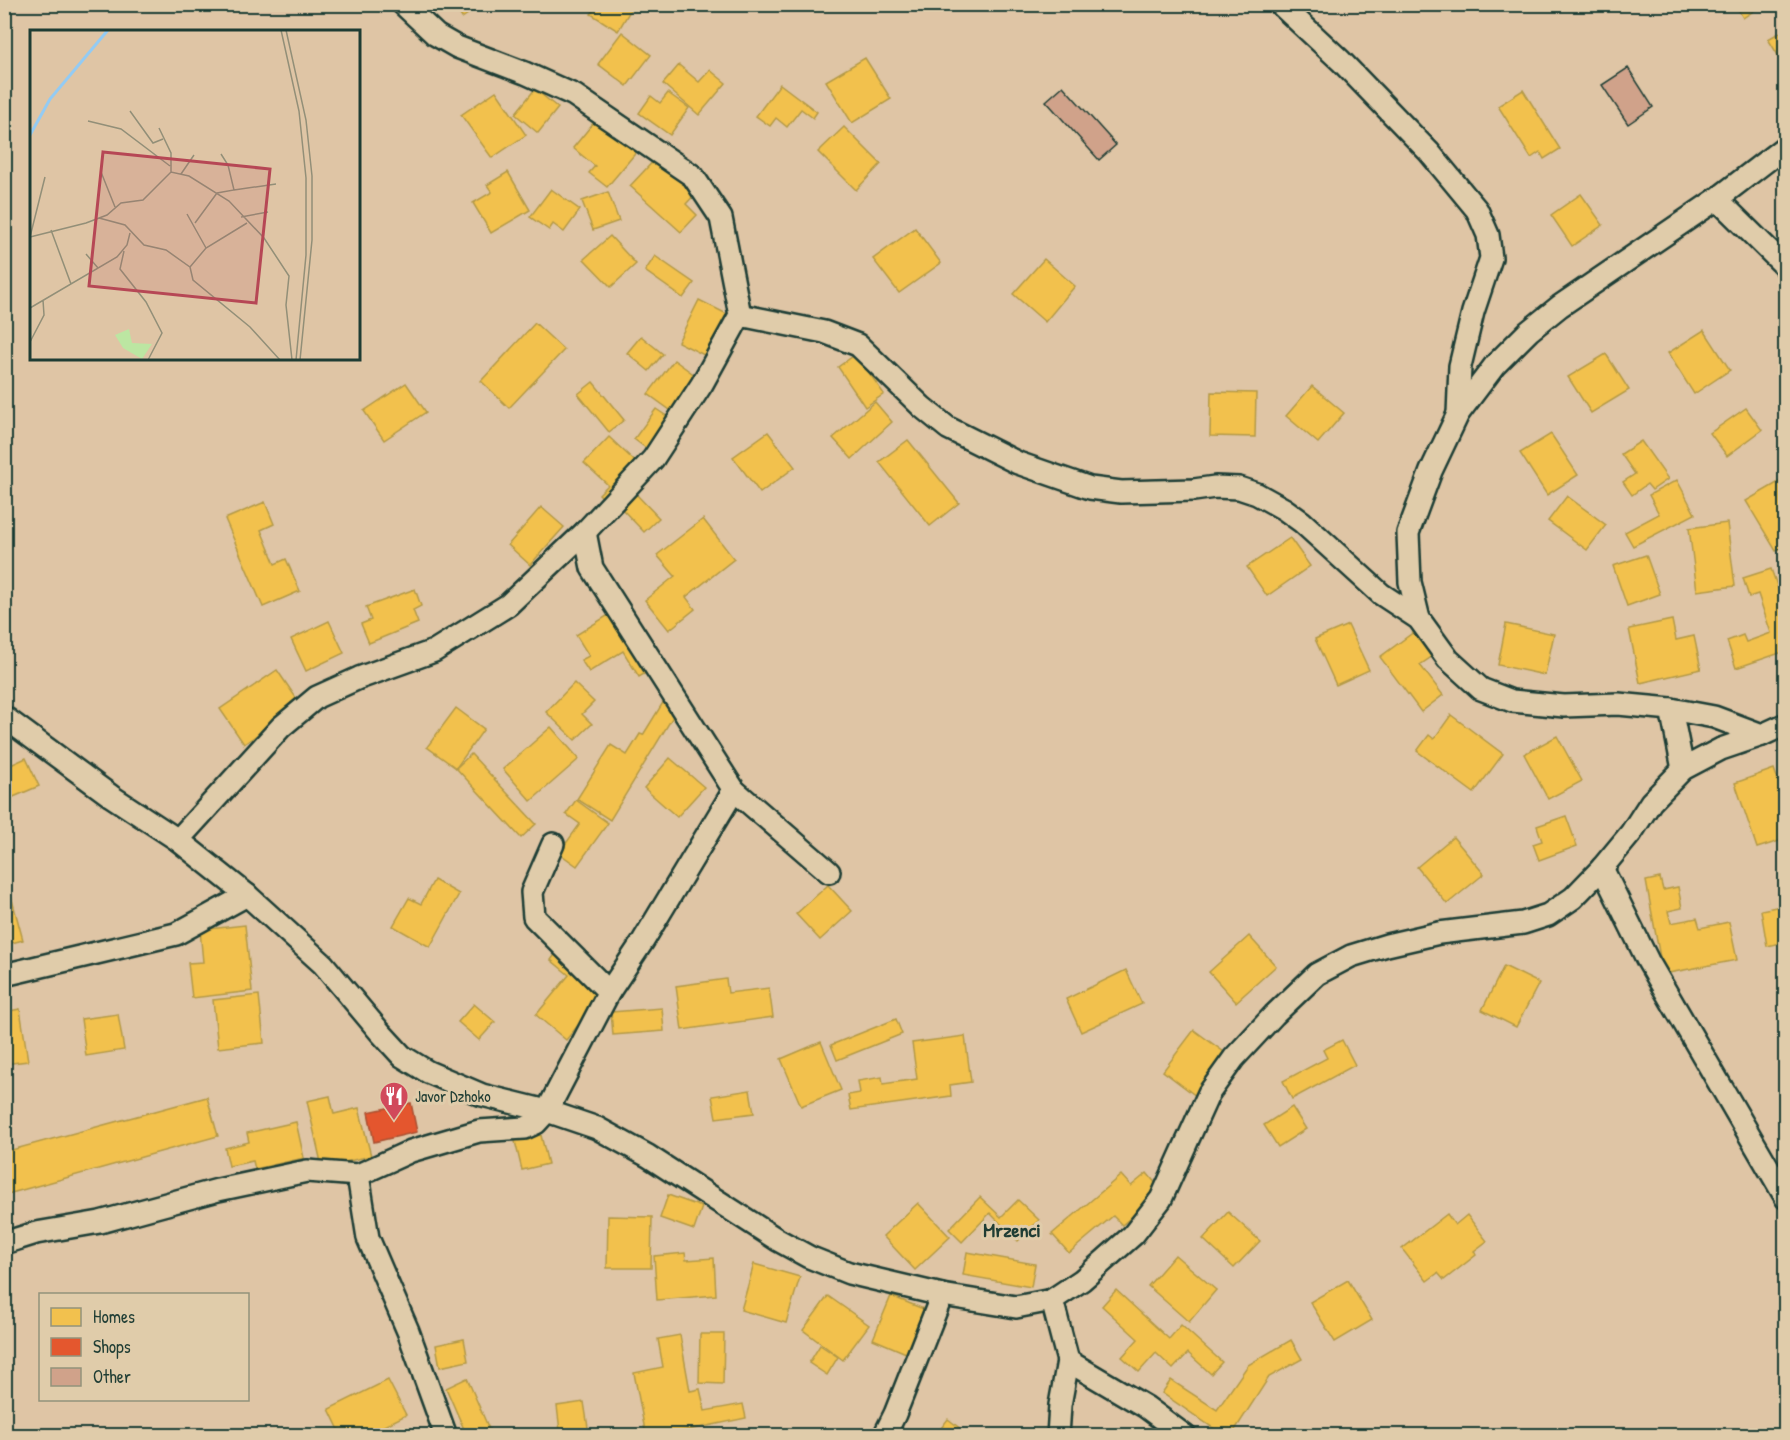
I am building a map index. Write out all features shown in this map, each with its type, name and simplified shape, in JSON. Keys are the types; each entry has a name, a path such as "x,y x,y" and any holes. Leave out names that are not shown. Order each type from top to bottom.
{"street":[{"path":"178,840 281,727 317,697 359,678 434,651 508,605 585,532 653,459 702,384 740,315 721,218 693,176 574,95 457,47 443,39 403,4"},
{"path":"1280,4 1341,61 1429,152 1477,210 1488,235 1491,258 1473,312 1460,366 1458,414"},
{"path":"1419,619 1410,582 1408,533 1431,471 1458,414 1495,365 1529,331 1560,306 1716,198 1785,146"},
{"path":"1716,198 1785,267"},
{"path":"740,315 824,332 858,345 922,407 948,428 982,446 1029,466 1090,488 1121,492 1194,490 1215,487 1239,488 1257,494 1293,515 1381,594 1419,619 1448,659 1465,677 1481,689 1512,701 1564,706 1618,704 1671,709 1714,717 1762,735"},
{"path":"585,532 592,568 734,790 829,872"},
{"path":"1671,709 1683,769"},
{"path":"4,717 111,796 178,840 247,895 323,964 402,1056 428,1072 482,1095 547,1111 597,1128 648,1156 778,1240 809,1257 849,1273 942,1295 1016,1306 1052,1300 1082,1280 1133,1235 1161,1199 1209,1093 1234,1058 1317,974 1351,956 1387,945 1439,933 1523,923 1548,915 1573,898 1602,868 1631,833 1652,802 1683,769 1721,749 1762,735 1785,724"},
{"path":"4,1243 36,1233 100,1222 218,1190 307,1171 358,1175 411,1151 479,1131 525,1128 536,1123 547,1111 609,992 643,941 734,790"},
{"path":"553,844 532,892 534,918 609,992"},
{"path":"1602,868 1648,961 1785,1198"},
{"path":"4,975 176,934 247,895"},
{"path":"358,1175 368,1238 408,1331 446,1436"},
{"path":"884,1436 895,1414 942,1295"},
{"path":"1052,1300 1068,1361 1060,1405 1058,1436"},
{"path":"1068,1361 1146,1407 1185,1436"}],"building: Homes":[{"path":"453,4 483,4 462,18"},
{"path":"598,4 634,4 618,31 591,14"},
{"path":"1735,4 1764,4 1743,18"},
{"path":"1786,29 1786,68 1768,39"},
{"path":"622,32 651,55 627,86 598,64"},
{"path":"865,58 891,99 852,123 826,81"},
{"path":"679,65 699,82 710,70 726,83 699,115 663,84"},
{"path":"780,84 817,112 813,118 801,109 787,127 776,118 770,126 756,116"},
{"path":"535,89 558,108 538,133 515,114"},
{"path":"1523,90 1560,149 1544,159 1540,152 1531,158 1498,106"},
{"path":"496,91 526,135 492,158 461,115"},
{"path":"668,93 689,108 670,135 639,113 651,96 660,103"},
{"path":"599,116 639,149 607,187 589,173 595,166 573,148"},
{"path":"844,127 881,164 856,190 818,152"},
{"path":"659,155 698,191 686,204 697,215 681,232 630,186"},
{"path":"508,172 530,210 491,233 473,203 492,192 487,185"},
{"path":"551,189 580,210 564,232 553,224 549,230 530,217"},
{"path":"608,192 619,221 593,230 582,201"},
{"path":"1581,194 1603,225 1572,246 1551,215"},
{"path":"915,228 941,263 899,293 873,259"},
{"path":"610,236 636,264 611,287 584,259"},
{"path":"655,256 694,283 683,298 645,271"},
{"path":"1044,259 1075,286 1045,322 1013,294"},
{"path":"699,300 731,316 710,358 678,342"},
{"path":"535,323 564,350 509,408 481,381"},
{"path":"1704,330 1730,370 1694,394 1668,353"},
{"path":"641,336 663,354 649,371 627,353"},
{"path":"856,354 884,394 865,407 838,367"},
{"path":"1606,354 1629,390 1591,413 1568,377"},
{"path":"674,360 703,381 677,415 648,394"},
{"path":"593,382 624,420 609,432 578,394"},
{"path":"406,383 426,412 384,440 364,411"},
{"path":"1312,386 1344,413 1318,443 1286,416"},
{"path":"1211,392 1256,393 1255,437 1210,436"},
{"path":"875,402 892,422 852,459 833,438"},
{"path":"1746,408 1762,430 1727,456 1710,433"},
{"path":"656,409 674,421 651,452 634,439"},
{"path":"768,432 795,467 760,493 733,457"},
{"path":"1551,434 1578,475 1547,495 1520,453"},
{"path":"609,437 643,469 609,504 599,494 608,485 584,463"},
{"path":"908,440 959,503 930,526 879,462"},
{"path":"1641,441 1668,479 1652,490 1647,484 1632,495 1623,482 1635,474 1621,454"},
{"path":"1784,479 1786,481 1786,546 1776,551 1746,501"},
{"path":"1677,480 1695,514 1633,546 1625,532 1659,514 1649,495"},
{"path":"636,494 659,518 644,532 621,508"},
{"path":"1567,496 1606,525 1587,550 1548,521"},
{"path":"265,502 274,524 261,530 275,564 286,559 300,591 263,607 225,519"},
{"path":"541,507 564,527 530,565 508,545"},
{"path":"703,519 734,559 686,597 695,609 669,630 645,600 675,576 657,555"},
{"path":"1727,523 1735,586 1697,591 1689,528"},
{"path":"1290,538 1310,566 1267,596 1247,567"},
{"path":"1646,555 1660,594 1627,606 1613,566"},
{"path":"1771,569 1778,588 1786,585 1786,651 1736,668 1727,641 1743,635 1746,642 1771,633 1758,594 1749,597 1743,578"},
{"path":"415,589 421,606 413,610 418,623 369,643 361,624 371,620 366,607"},
{"path":"615,611 651,670 639,677 623,651 589,672 581,660 589,656 576,635"},
{"path":"1672,620 1676,640 1694,636 1701,669 1640,683 1629,629"},
{"path":"329,621 344,653 306,671 291,639"},
{"path":"1506,624 1554,634 1545,675 1498,665"},
{"path":"1348,625 1369,670 1336,685 1315,639"},
{"path":"1422,626 1440,651 1420,665 1443,695 1421,712 1380,657"},
{"path":"277,670 301,705 244,744 220,709"},
{"path":"574,683 594,702 582,714 592,724 575,740 546,712"},
{"path":"667,696 677,710 610,820 577,799 611,745 627,755 640,734 643,735"},
{"path":"456,708 484,729 456,768 427,747"},
{"path":"1451,715 1503,754 1474,793 1417,751 1429,735 1434,739"},
{"path":"551,727 579,759 531,801 503,769"},
{"path":"1557,736 1582,781 1548,799 1524,754"},
{"path":"471,754 536,824 521,838 456,768"},
{"path":"26,758 39,786 4,801 4,768"},
{"path":"670,758 704,787 677,817 644,788"},
{"path":"1774,769 1786,802 1786,839 1757,848 1735,783"},
{"path":"576,800 608,823 577,866 559,853 580,824 566,814"},
{"path":"1566,816 1577,846 1539,860 1533,844 1542,841 1537,826"},
{"path":"1453,837 1484,874 1447,904 1417,867"},
{"path":"1660,878 1663,890 1678,887 1682,908 1668,911 1671,923 1697,918 1700,928 1729,922 1737,960 1663,974 1646,881"},
{"path":"434,880 459,894 430,947 393,926 409,898 421,904"},
{"path":"828,885 852,911 820,940 796,914"},
{"path":"11,896 23,940 4,945 4,897"},
{"path":"1786,905 1786,942 1767,946 1761,910"},
{"path":"245,925 252,991 192,998 188,963 203,962 200,930"},
{"path":"1249,936 1276,966 1236,1002 1209,972"},
{"path":"556,953 604,994 566,1040 536,1015 569,975 551,960"},
{"path":"1504,966 1539,983 1516,1027 1482,1010"},
{"path":"1126,970 1142,1004 1081,1032 1066,999"},
{"path":"726,979 728,993 769,988 773,1017 682,1030 676,986"},
{"path":"259,995 264,1043 218,1048 213,1000"},
{"path":"474,1004 495,1022 479,1040 458,1022"},
{"path":"662,1008 664,1031 613,1035 611,1012"},
{"path":"20,1009 28,1061 4,1064 4,1012"},
{"path":"118,1014 124,1050 86,1056 81,1019"},
{"path":"896,1019 902,1034 837,1060 831,1045"},
{"path":"1194,1030 1228,1055 1196,1096 1163,1071"},
{"path":"965,1036 971,1082 950,1085 951,1096 851,1110 848,1095 860,1093 858,1081 882,1077 883,1084 917,1079 912,1043"},
{"path":"1342,1040 1355,1065 1292,1099 1283,1081 1327,1058 1323,1050"},
{"path":"821,1042 841,1090 801,1106 781,1059"},
{"path":"750,1090 754,1113 716,1118 712,1096"},
{"path":"330,1096 334,1114 359,1108 371,1156 322,1167 307,1101"},
{"path":"207,1097 218,1136 4,1195 4,1152"},
{"path":"1292,1107 1306,1129 1278,1147 1264,1125"},
{"path":"296,1122 304,1158 255,1169 253,1161 229,1166 225,1148 249,1142 247,1133"},
{"path":"540,1131 548,1164 522,1170 514,1137"},
{"path":"1147,1173 1162,1191 1122,1225 1113,1216 1069,1253 1052,1234 1121,1175 1131,1186"},
{"path":"668,1195 702,1207 694,1230 660,1218"},
{"path":"980,1197 1001,1217 1018,1200 1039,1220 1018,1241 990,1213 962,1242 949,1229"},
{"path":"918,1203 950,1237 915,1270 883,1236"},
{"path":"1228,1212 1260,1241 1234,1268 1203,1239"},
{"path":"1447,1214 1455,1225 1467,1215 1487,1241 1474,1251 1476,1255 1444,1280 1438,1273 1427,1281 1402,1249"},
{"path":"608,1216 652,1217 651,1268 607,1268"},
{"path":"967,1252 1035,1264 1031,1287 963,1275"},
{"path":"685,1253 686,1260 714,1258 716,1295 657,1300 654,1256"},
{"path":"1175,1255 1216,1290 1189,1322 1148,1286"},
{"path":"754,1264 800,1277 786,1323 741,1310"},
{"path":"1348,1280 1372,1320 1335,1342 1310,1302"},
{"path":"1116,1290 1169,1339 1181,1325 1222,1362 1211,1374 1188,1353 1173,1369 1156,1353 1139,1372 1122,1357 1138,1339 1102,1306"},
{"path":"828,1296 869,1325 843,1360 803,1330"},
{"path":"891,1296 931,1312 913,1356 873,1339"},
{"path":"700,1334 724,1334 723,1384 699,1383"},
{"path":"680,1335 690,1391 700,1389 705,1411 743,1404 746,1418 660,1436 646,1436 634,1373 663,1367 658,1339"},
{"path":"464,1339 468,1361 440,1367 436,1345"},
{"path":"1291,1340 1302,1359 1269,1377 1235,1430 1225,1436 1162,1393 1171,1380 1217,1410 1248,1365"},
{"path":"820,1345 838,1357 827,1375 809,1363"},
{"path":"467,1378 492,1436 467,1436 446,1388"},
{"path":"388,1380 406,1415 364,1436 342,1436 329,1409"},
{"path":"584,1402 589,1434 615,1430 616,1436 526,1436 560,1431 557,1406"},
{"path":"948,1419 970,1436 935,1436"}],"building: Shops":[{"path":"411,1103 417,1132 374,1142 368,1112"}],"building: Other":[{"path":"1628,68 1653,107 1628,124 1602,85"},
{"path":"1063,86 1116,145 1099,160 1046,101"}],"place":[{"name":"Javor Dzhoko","path":"394,1122"}],"district":[{"name":"Mrzenci","path":"1012,1230"}]}
